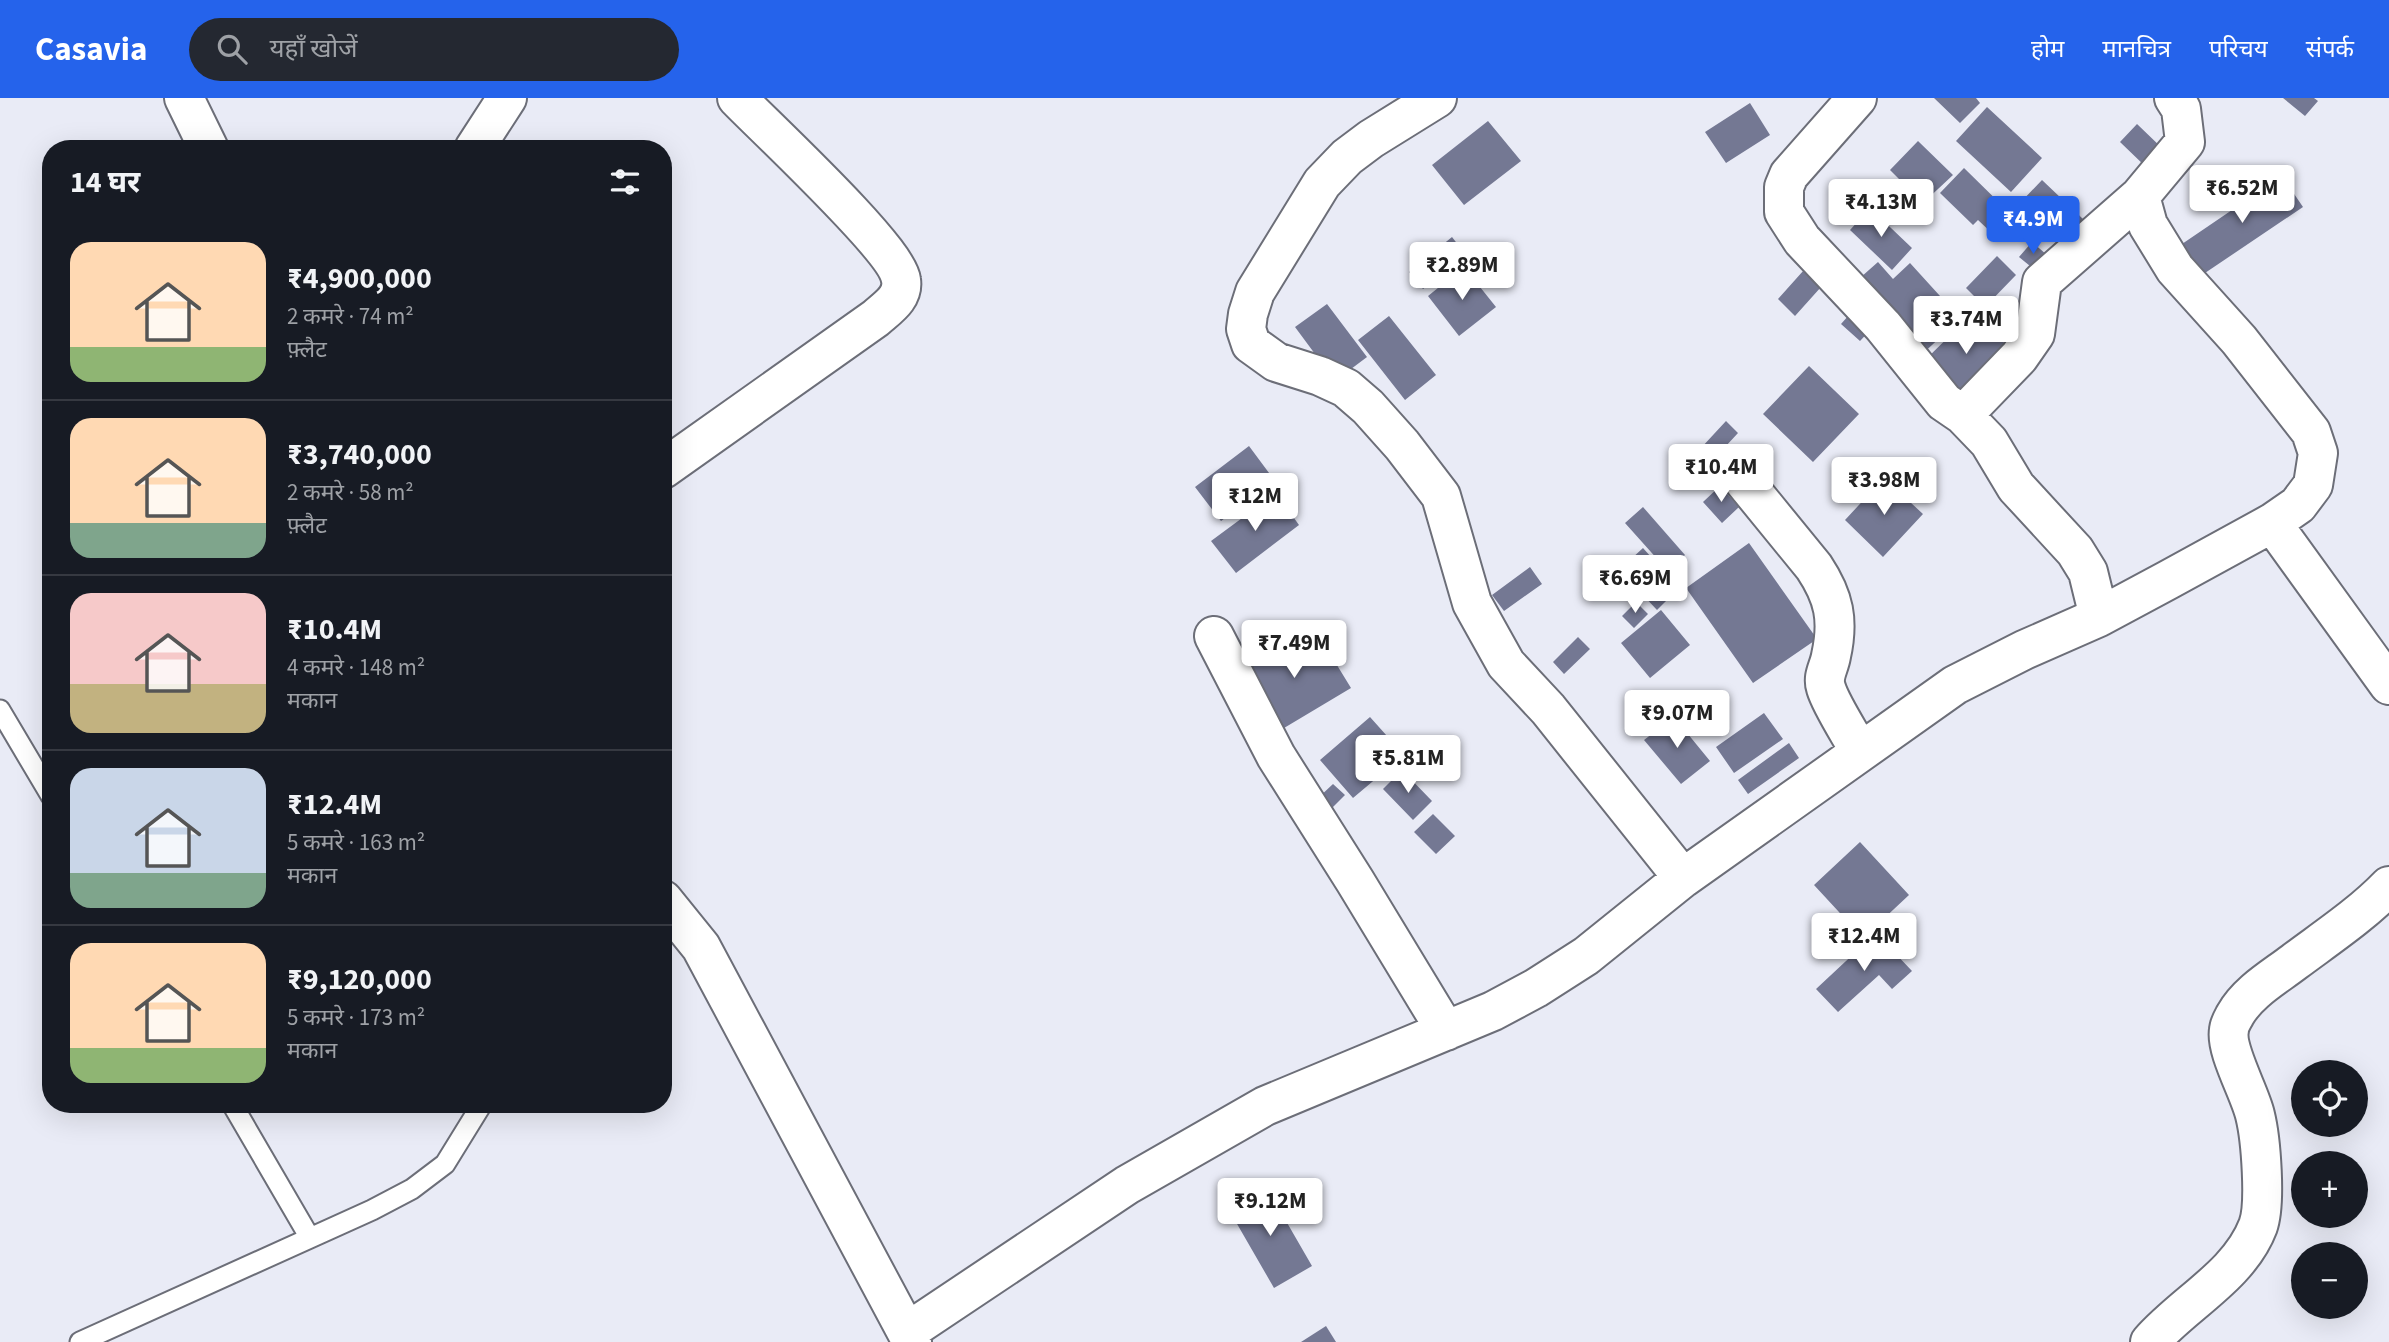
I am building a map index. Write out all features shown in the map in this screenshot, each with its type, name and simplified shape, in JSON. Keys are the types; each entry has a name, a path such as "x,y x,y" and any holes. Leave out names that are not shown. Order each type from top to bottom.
{"street":[{"path":"184,98 205,140"},
{"path":"480,140 507,98"},
{"path":"672,463 876,318 895,301 901,290 901,278 897,268 876,239 737,98"},
{"path":"1437,98 1371,139 1347,157 1321,183 1255,292 1248,314 1248,336 1251,344 1276,362 1320,376 1346,388 1368,407 1402,445 1441,496 1472,603 1506,664 1548,709 1683,878"},
{"path":"1857,98 1789,175 1784,187 1784,212 1802,240 1883,326 1944,402 1963,415 1989,442 2016,487 2075,551 2088,572 2099,617"},
{"path":"1963,415 2019,357 2035,334 2042,282 2140,196 2185,142 2181,109 2174,98"},
{"path":"672,911 701,947 910,1337 1127,1185 1265,1106 1446,1031 1536,988 1586,956 1683,878 1955,685 2024,650 2099,617 2272,523 2298,505 2314,485 2318,453 2311,432 2239,340 2175,269 2148,225 2140,196"},
{"path":"1734,468 1826,585 1833,601 1834,639 1831,659 1825,673 1826,688 1860,752"},
{"path":"2272,523 2389,685"},
{"path":"1214,636 1276,756 1446,1031"},
{"path":"2150,1342 2231,1267 2248,1246 2259,1224 2262,1190 2255,1117 2229,1046 2229,1029 2235,1015 2246,1000 2266,983 2336,931 2389,886"}],"lane":[{"path":"2,718 42,782"},
{"path":"237,1113 310,1238"},
{"path":"80,1342 412,1189 445,1164 476,1113"}],"building":[{"path":"1934,98 1976,98 1980,103 1960,123"},
{"path":"2283,98 2314,98 2318,101 2305,116"},
{"path":"1750,103 1770,135 1726,163 1705,132"},
{"path":"1987,107 2042,158 2011,192 1956,141"},
{"path":"1488,121 1521,161 1464,205 1432,165"},
{"path":"2137,124 2163,149 2146,167 2120,142"},
{"path":"1918,141 1953,175 1923,203 1890,170"},
{"path":"1964,168 2015,218 1996,237 1978,220 1973,225 1940,193"},
{"path":"2282,176 2303,207 2202,275 2182,244"},
{"path":"2042,180 2083,219 2061,242 2020,203"},
{"path":"1870,208 1912,248 1892,270 1850,230"},
{"path":"1452,237 1466,255 1423,289 1409,272"},
{"path":"2032,242 2047,255 2035,270 2019,257"},
{"path":"1997,256 2016,275 1985,307 1966,288"},
{"path":"1812,261 1830,277 1795,316 1778,299"},
{"path":"1878,262 1893,279 1910,263 1950,307 1935,321 1946,332 1918,358 1852,285"},
{"path":"1464,267 1496,307 1459,336 1428,296"},
{"path":"1327,304 1367,357 1335,381 1295,327"},
{"path":"1857,306 1876,324 1860,341 1841,324"},
{"path":"1974,312 2010,349 1957,400 1922,363"},
{"path":"1389,316 1436,375 1405,400 1358,340"},
{"path":"1809,366 1859,414 1813,462 1763,414"},
{"path":"1726,421 1738,433 1713,460 1701,448"},
{"path":"1249,446 1275,481 1221,521 1195,487"},
{"path":"1884,478 1923,514 1883,557 1845,520"},
{"path":"1720,486 1739,507 1722,523 1703,502"},
{"path":"1276,493 1299,525 1236,573 1211,541"},
{"path":"1643,507 1685,555 1668,571 1625,523"},
{"path":"1749,543 1817,639 1753,683 1686,588"},
{"path":"1643,548 1659,566 1634,589 1618,571"},
{"path":"1530,567 1542,584 1504,611 1492,595"},
{"path":"1664,572 1679,588 1657,610 1642,594"},
{"path":"1636,602 1648,614 1634,628 1622,616"},
{"path":"1661,610 1690,645 1650,678 1621,643"},
{"path":"1313,626 1351,688 1274,734 1236,672"},
{"path":"1578,637 1590,649 1564,674 1553,662"},
{"path":"1764,713 1783,739 1734,773 1716,747"},
{"path":"1370,717 1404,755 1353,798 1320,760"},
{"path":"1674,717 1710,761 1681,784 1644,740"},
{"path":"1789,743 1799,758 1748,794 1738,780"},
{"path":"1402,770 1432,801 1413,820 1383,789"},
{"path":"1333,784 1345,795 1329,811 1317,799"},
{"path":"1433,814 1455,836 1436,854 1414,832"},
{"path":"1860,842 1909,895 1863,938 1814,885"},
{"path":"1876,933 1912,971 1892,989 1879,975 1838,1012 1816,989"},
{"path":"1267,1188 1312,1266 1274,1288 1229,1210"},
{"path":"1326,1326 1336,1342 1301,1342"}]}
